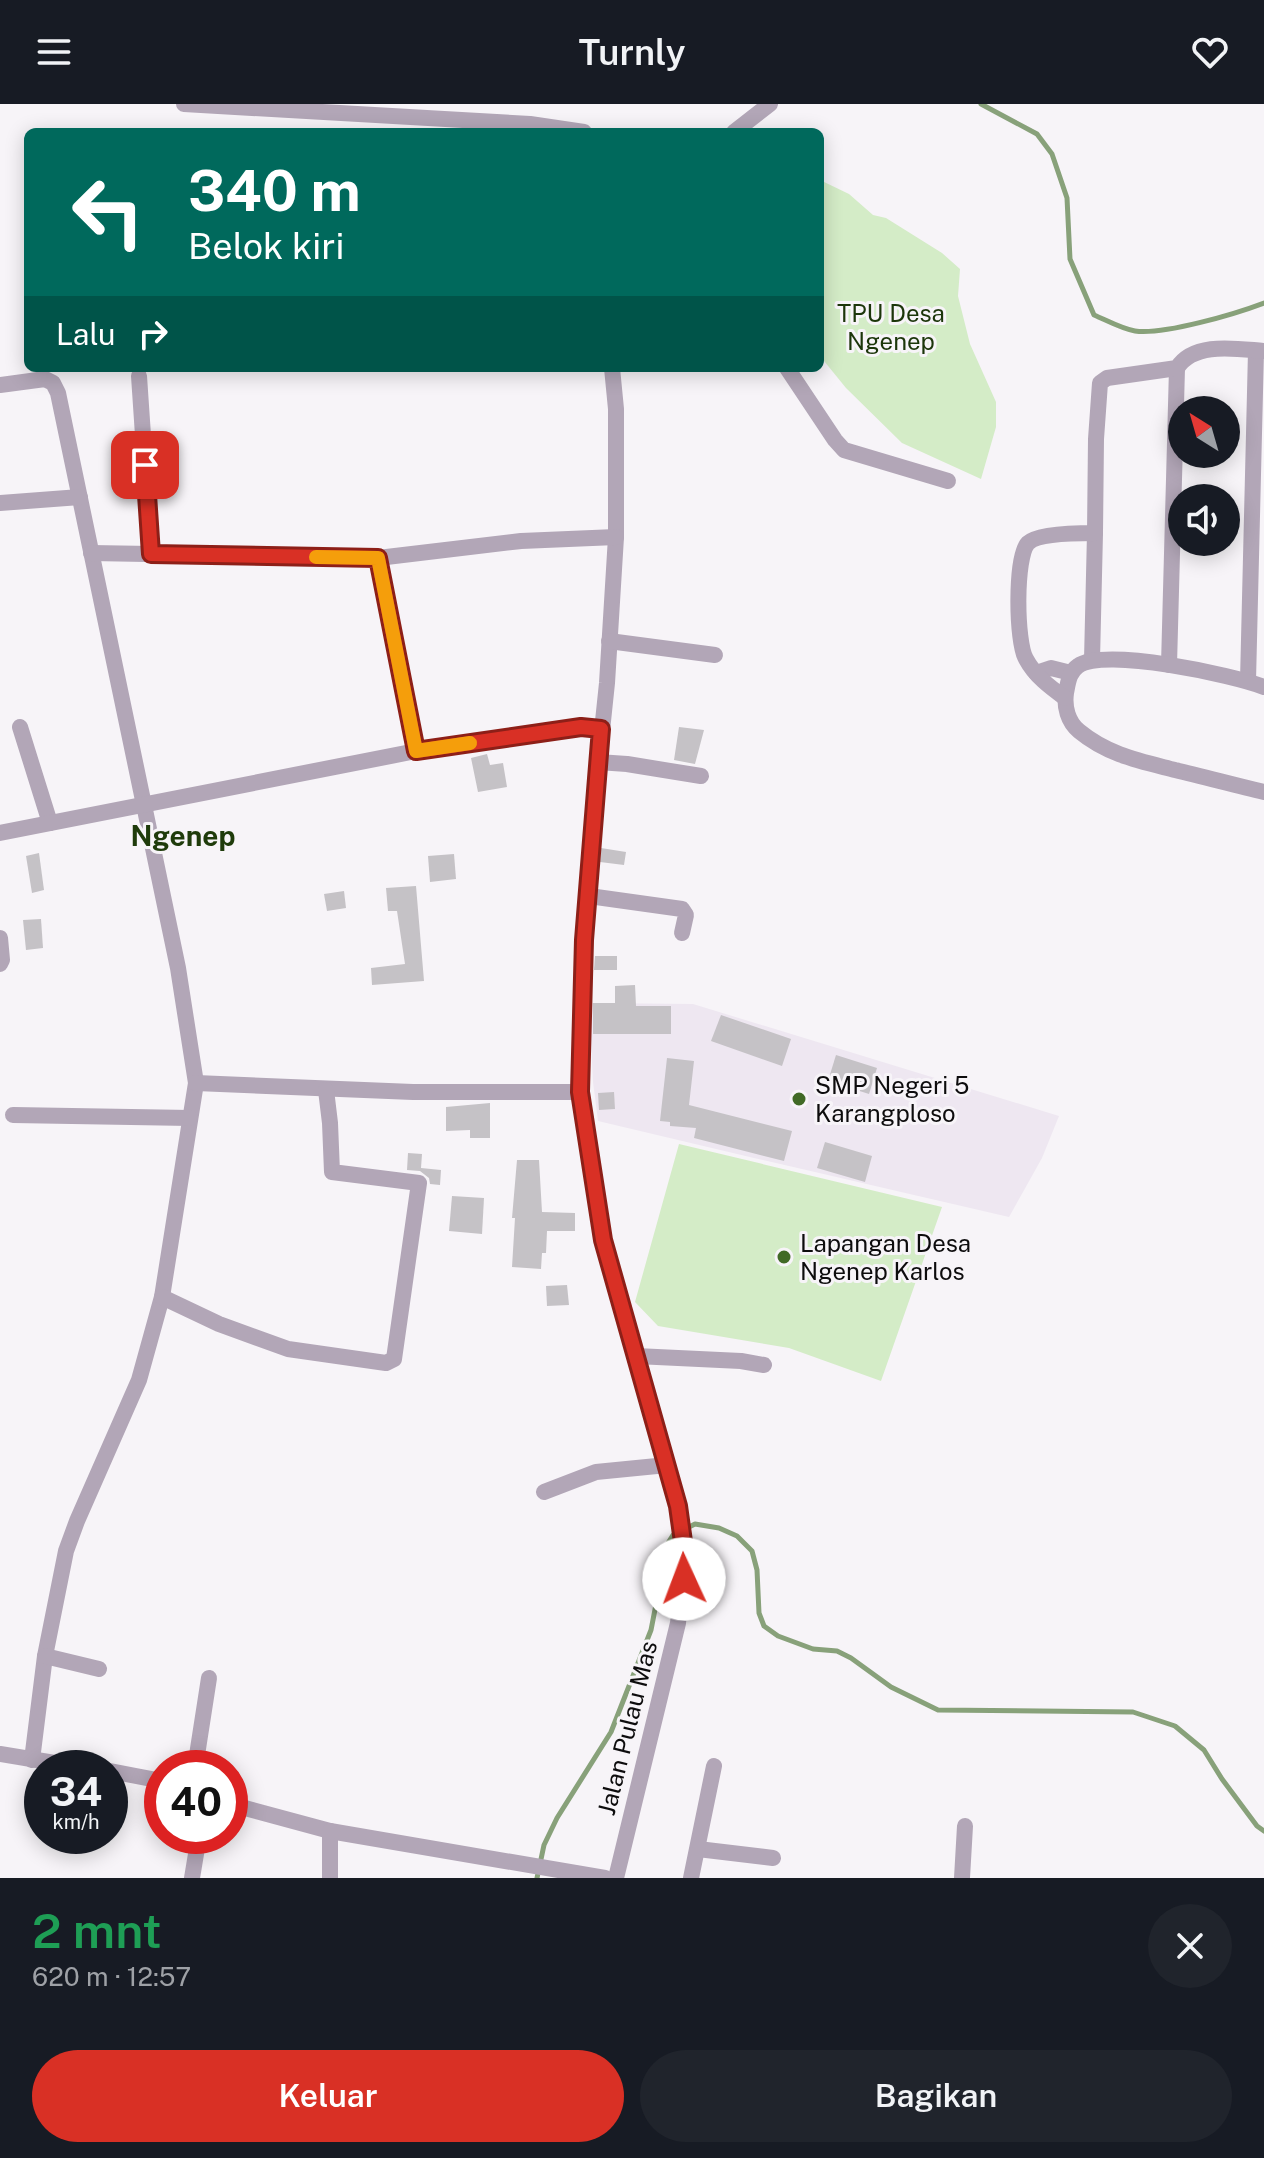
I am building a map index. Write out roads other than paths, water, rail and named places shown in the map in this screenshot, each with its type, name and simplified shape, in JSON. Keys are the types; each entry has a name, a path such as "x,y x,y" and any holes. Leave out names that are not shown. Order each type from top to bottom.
{"street":[{"path":"184,104 557,128"},
{"path":"739,128 770,104"},
{"path":"1169,665 1177,368 1186,357 1203,351 1260,351 1248,681"},
{"path":"1092,660 1100,383 1107,378 1177,368"},
{"name":"Jalan Pulau Mas","path":"612,372 616,409 616,537 584,940 580,1092 603,1240 678,1506 684,1579 678,1623 616,1878"},
{"path":"790,372 844,450 948,481"},
{"path":"139,376 151,554"},
{"path":"0,385 45,379 53,383 58,393 178,968 196,1083 162,1297 139,1380 72,1534 45,1656 33,1750"},
{"path":"0,503 80,497"},
{"path":"1065,698 1036,673 1023,653 1020,638 1022,555 1026,545 1034,539 1095,533"},
{"path":"91,553 378,558 521,541 616,537"},
{"path":"378,558 416,751"},
{"path":"609,641 715,655"},
{"path":"1264,687 1169,665 1092,660 1079,665 1071,673 1065,698 1073,725 1120,756 1264,792"},
{"path":"1036,673 1051,668 1071,673"},
{"path":"20,727 50,823"},
{"path":"0,833 416,751 581,727 601,729"},
{"path":"598,762 701,776"},
{"path":"589,896 682,909 686,915 682,933"},
{"path":"0,938 0,964"},
{"path":"196,1083 326,1090 580,1092"},
{"path":"162,1297 219,1324 288,1349 386,1363 394,1359 419,1183 332,1172 326,1090"},
{"path":"13,1115 190,1118"},
{"path":"636,1356 764,1365"},
{"path":"544,1492 596,1472 667,1465"},
{"path":"45,1656 99,1669"},
{"path":"198,1750 209,1678"},
{"path":"0,1754 24,1758"},
{"path":"691,1878 714,1766"},
{"path":"248,1809 330,1831 605,1878"},
{"path":"962,1878 965,1826"},
{"path":"330,1831 330,1878"},
{"path":"698,1849 773,1858"},
{"path":"192,1878 196,1854"}],"waterway":[{"path":"981,104 1037,134 1052,154 1067,198 1070,259 1094,315 1135,331 1163,330 1200,323 1264,303"},
{"path":"537,1878 544,1845 557,1818 611,1732 651,1630 668,1543 673,1535 695,1524 719,1528 737,1536 752,1551 757,1570 759,1613 764,1626 778,1636 813,1649 837,1651 891,1687 938,1710 1133,1712 1175,1726 1204,1750 1222,1779 1264,1831"}],"place":[{"name":"SMP Negeri 5 Karangploso","path":"799,1099"},
{"name":"Lapangan Desa Ngenep Karlos","path":"784,1257"}],"district":[{"name":"Ngenep","path":"183,835"}],"park label":[{"name":"TPU Desa Ngenep","path":"891,327"}]}
